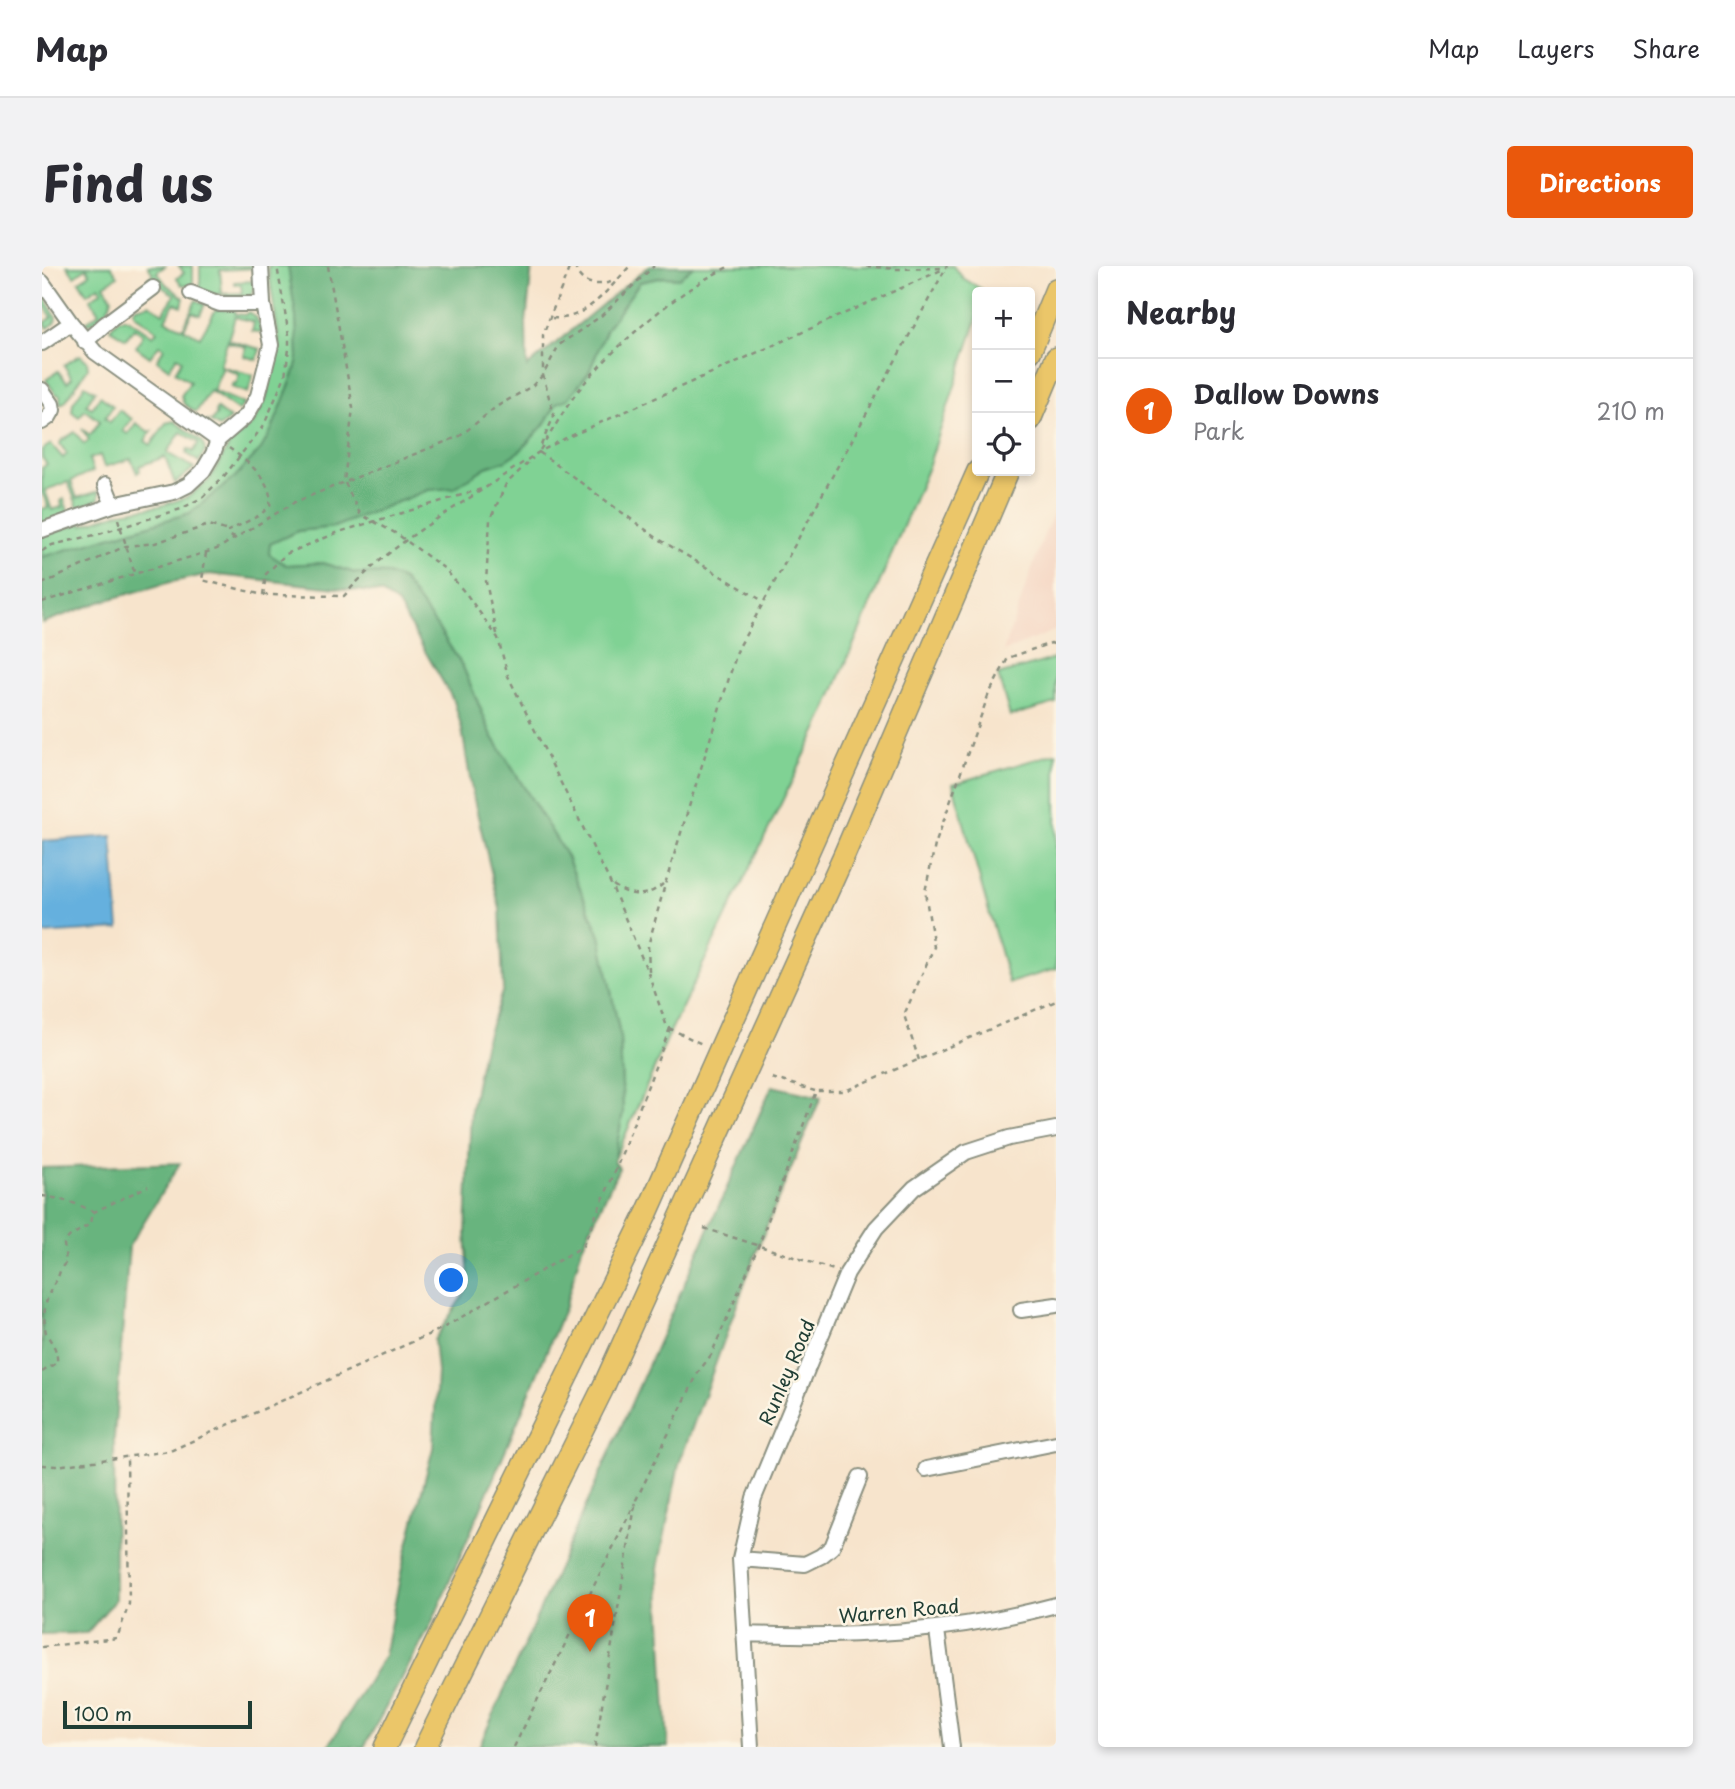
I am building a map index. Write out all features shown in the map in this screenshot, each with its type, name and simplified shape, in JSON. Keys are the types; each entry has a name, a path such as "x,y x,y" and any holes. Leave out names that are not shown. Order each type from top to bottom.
{"highway":[{"path":"1031,350 1056,289"},
{"path":"1033,413 1056,358"},
{"path":"385,1747 647,1213 976,476"},
{"path":"425,1747 602,1390 845,853 1006,476"}],"street":[{"path":"42,530 113,505 170,493 188,485 206,467 218,440 247,415 258,396 271,345 263,304 261,266"},
{"path":"42,282 85,342 113,367 218,440"},
{"path":"85,342 153,288"},
{"path":"191,293 215,303 263,304"},
{"path":"42,343 71,323"},
{"path":"42,390 53,410 49,418 42,422"},
{"path":"105,485 113,505"},
{"name":"Runley Road","path":"751,1747 740,1559 754,1498 847,1273 876,1228 914,1188 967,1152 1009,1138 1056,1129"},
{"path":"1021,1310 1056,1304"},
{"path":"926,1469 1056,1443"},
{"path":"740,1559 805,1564 821,1556 832,1547 860,1477"},
{"name":"Warren Road","path":"744,1634 818,1637 937,1630 1056,1605"},
{"path":"937,1630 952,1747"}],"path":[{"path":"328,266 353,408 344,481 360,514 445,569 498,638"},
{"path":"573,266 579,277 588,284 616,281"},
{"path":"539,452 554,415 543,375 543,335 573,266"},
{"path":"551,317 562,319 575,316 589,307 630,266"},
{"path":"42,602 218,549 295,502 460,436 496,407 532,386 543,375 559,345 601,316 654,266"},
{"path":"704,1045 667,1027 649,975 610,882 508,676 486,582 490,520 506,484 539,452 581,388 618,349 637,331 710,275 731,266"},
{"path":"866,266 895,269 946,267"},
{"path":"206,553 202,580 263,595 344,596 357,580 404,540 539,452 946,267"},
{"path":"649,975 648,946 738,649 946,267"},
{"path":"539,452 657,538 764,602"},
{"path":"42,584 126,546 155,543 209,525 228,531 260,515 270,506 270,489 239,456"},
{"path":"263,595 266,575 286,554 339,532 485,488"},
{"path":"120,526 135,575"},
{"path":"228,531 230,536 235,538"},
{"path":"919,1060 904,1015 934,947 925,892 935,845 988,696 1008,658 1051,643 1056,645"},
{"path":"610,882 621,890 642,895 654,891 666,881"},
{"path":"772,1078 816,1091 845,1091 1056,1001"},
{"path":"42,1465 57,1466 170,1451 441,1329 582,1247 614,1174 670,1028"},
{"path":"514,1747 699,1371 712,1355 758,1247 816,1091"},
{"path":"42,1196 53,1197 62,1203 94,1212 148,1186"},
{"path":"42,1372 57,1363 57,1352 42,1320 48,1292 58,1278 61,1266 66,1263 64,1244 69,1237 90,1224 94,1212"},
{"path":"704,1228 847,1273"},
{"path":"42,1647 117,1638 129,1604 127,1457"},
{"path":"595,1747 636,1500"}],"shaded area":[{"path":"1056,508 1056,630 1003,652 1043,537"}],"green space":[{"path":"67,266 111,266 118,276 104,285 112,298 98,320 83,324 99,313 90,299 102,291 99,286 87,294 79,281 90,274 87,268 74,276"},
{"path":"148,266 165,266 157,272 166,284 184,298 182,306 174,303 166,320 183,328 196,300 205,304 200,315 192,312 184,329 200,337 216,309 235,310 235,314 245,315 248,312 256,317 263,333 252,331 254,322 235,317 228,340 260,349 257,360 244,356 246,347 227,342 220,366 253,375 248,393 231,387 233,383 236,384 239,375 223,367 213,391 244,404 238,411 210,391 196,412 184,404 181,396 190,382 175,372 182,360 177,357 169,369 157,360 164,348 159,345 150,357 136,347 143,335 134,328 126,339 110,329 119,319 128,319 153,336 157,331 135,315 133,310 137,306 149,304 163,313 175,295 162,287 157,280 152,283 148,278 153,274"},
{"path":"179,266 193,266 193,285 182,285 177,278 184,273"},
{"path":"200,266 257,268 220,270 222,294 208,295 200,291"},
{"path":"268,266 288,266 296,317 298,358 272,430 261,449 235,477 190,513 42,557 42,535 121,512 160,506 188,497 209,480 230,444 254,422 266,398 279,341"},
{"path":"288,266 532,266 526,323 527,367 649,266 693,266 679,278 664,277 640,282 607,328 589,372 568,399 557,403 543,426 521,450 504,461 486,467 454,488 428,490 334,527 298,531 270,544 269,554 286,565 322,563 355,573 388,574 403,580 438,628 463,667 491,734 566,855 600,936 620,1036 623,1112 614,1161 619,1168 582,1247 565,1307 430,1627 364,1747 328,1747 384,1656 402,1568 433,1448 437,1372 434,1340 469,1286 466,1232 471,1110 484,1045 503,989 500,909 454,701 397,603 381,593 209,574 100,602 42,623 42,557 190,513 235,477 261,449 272,429 298,358 296,317"},
{"path":"693,266 953,266 963,278 978,287 972,287 972,334 928,467 824,715 671,1030 614,1161 623,1112 620,1036 600,936 566,855 491,734 463,667 403,580 388,574 355,573 322,563 286,565 268,554 270,543 298,531 334,527 428,490 454,487 486,467 504,461 543,426 557,403 568,399 589,372 607,328 640,282 664,277 679,278"},
{"path":"256,281 250,296 238,297 238,301 222,294 242,293 241,285 235,285 235,282"},
{"path":"42,293 56,317 55,323 48,328 45,323 52,317 42,303"},
{"path":"80,355 87,361 88,368 65,402 60,404 60,395 56,394 46,380 58,371 67,382 72,378 64,365"},
{"path":"85,385 95,391 86,405 92,408 100,396 113,406 105,418 110,422 119,410 132,419 123,431 128,434 136,423 149,432 152,431 145,441 151,445 166,423 174,421 203,442 205,451 199,462 186,453 188,449 193,452 199,443 181,432 167,453 194,468 175,483 165,457 139,466 140,471 137,473 131,459 104,467 100,455 89,459 93,471 71,481 77,498 99,491 99,499 78,508 68,482 45,490 52,510 62,507 61,501 64,499 69,514 44,524 42,509 48,507 42,492 42,468 47,464 42,458 42,450 51,444 63,458 67,454 60,444 61,441 75,432 84,444 89,440 82,429 90,435 100,421 85,410 79,417 72,412 73,403"},
{"path":"217,409 230,419 219,427 209,421 217,414"},
{"path":"1056,658 1056,703 1010,716 998,675"},
{"path":"1056,753 1056,969 1009,983 953,784"},
{"path":"772,1086 821,1097 758,1247 679,1464 658,1568 668,1747 479,1747"},
{"path":"180,1163 129,1246 114,1438 115,1600 87,1633 42,1634 42,1168"}],"water":[{"path":"112,836 119,929 42,934 42,841"}],"place":[{"name":"Dallow Downs","path":"590,1652"}]}
